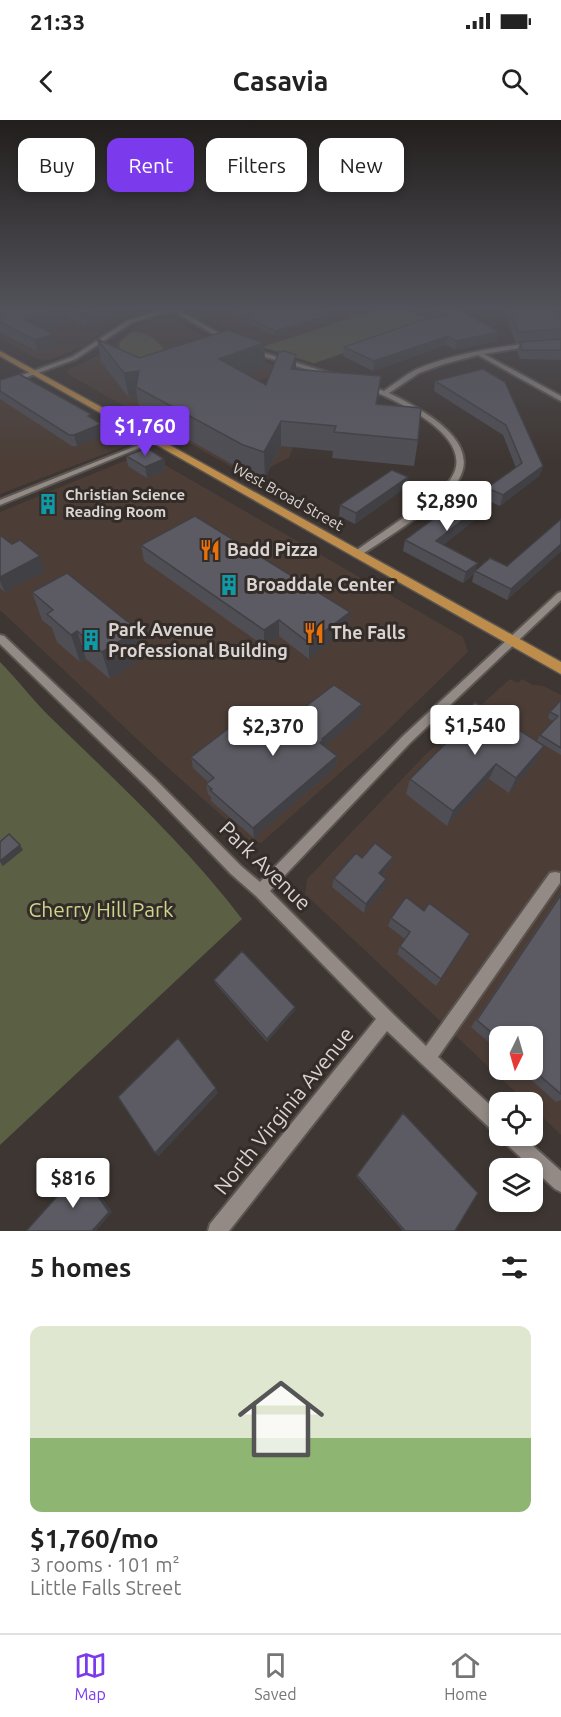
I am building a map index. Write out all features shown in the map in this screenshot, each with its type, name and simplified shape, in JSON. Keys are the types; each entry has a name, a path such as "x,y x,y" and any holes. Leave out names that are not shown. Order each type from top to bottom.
{"main road":[{"name":"West Broad Street","path":"13,359 153,441 561,669"}],"street":[{"path":"0,385 72,359"},
{"path":"279,359 337,377"},
{"path":"385,393 419,371 466,359"},
{"path":"488,359 561,399"},
{"path":"356,383 385,393 414,409 446,432 460,450 460,470 446,489 357,554"},
{"path":"0,503 153,441"},
{"path":"261,891 386,760 561,595"},
{"name":"Park Avenue","path":"0,638 151,783 236,870 261,891 386,1019 489,1116"},
{"path":"427,1059 555,878"},
{"name":"North Virginia Avenue","path":"217,1231 386,1019"},
{"path":"521,1146 561,1183"}],"shaded area":[{"path":"91,359 254,359 289,371 249,383 304,416 289,458 249,477 68,374 68,370"},
{"path":"298,359 329,359 314,364"},
{"path":"0,390 71,409 133,443 0,494"},
{"path":"139,455 153,458 463,637 468,652 385,733 261,843 249,840 156,757 0,610 0,512"},
{"path":"510,679 518,683 522,679 561,695 561,1135 543,1118 543,1092 515,1092 503,1080 543,1080 543,1026 489,1026 489,1067 305,894 307,879 425,755"}],"green space":[{"path":"146,359 170,359 175,367"},
{"path":"301,359 326,359 314,363"},
{"name":"Cherry Hill Park","path":"0,662 49,716 174,839 242,919 0,1145"}],"building":[{"path":"113,359 219,359 266,385 276,359 295,359 291,369 381,376 376,404 421,408 418,440 334,432 336,426 281,421 264,452 243,445 136,387 139,371 124,373"},
{"path":"483,369 505,382 543,466 503,495 487,488 522,463 506,425 435,381"},
{"path":"19,374 91,414 88,416 101,424 69,435 0,391 0,380"},
{"path":"147,448 164,459 145,467 126,456"},
{"path":"392,470 408,477 356,513 340,505"},
{"path":"467,494 486,502 436,541 478,563 466,572 405,540"},
{"name":"Broaddale Center","path":"195,516 350,612 309,643 279,620 264,630 141,545"},
{"path":"561,519 561,544 511,589 475,571 490,558 507,566"},
{"path":"0,535 12,544 20,540 40,556 0,577"},
{"path":"67,573 138,630 102,652 77,631 71,635 47,614 53,610 32,592"},
{"path":"334,685 362,704 320,743 337,756 253,828 210,790 212,789 206,784 214,778 191,757 237,722 260,741"},
{"path":"561,700 561,748 540,735 558,716 550,712"},
{"path":"475,702 544,746 516,778 496,764 453,811 410,779 453,736 446,731"},
{"path":"9,834 20,845 0,861 0,842"},
{"path":"375,843 393,857 379,873 386,879 366,904 334,878 356,853 362,858"},
{"path":"561,895 561,1094 543,1078 543,1026 489,1026 489,1030 477,1020"},
{"path":"406,897 424,911 429,903 470,934 441,979 400,946 410,932 391,918"},
{"path":"242,951 295,1007 267,1039 214,980"},
{"path":"178,1038 216,1088 155,1153 118,1097"},
{"path":"403,1113 478,1193 455,1231 405,1231 357,1175"},
{"path":"80,1171 109,1212 92,1231 26,1231"}],"place":[{"name":"Christian Science Reading Room","path":"48,504"},
{"name":"Badd Pizza","path":"210,550"},
{"name":"Broaddale Center","path":"229,585"},
{"name":"The Falls","path":"314,633"},
{"name":"Park Avenue Professional Building","path":"91,640"}]}
